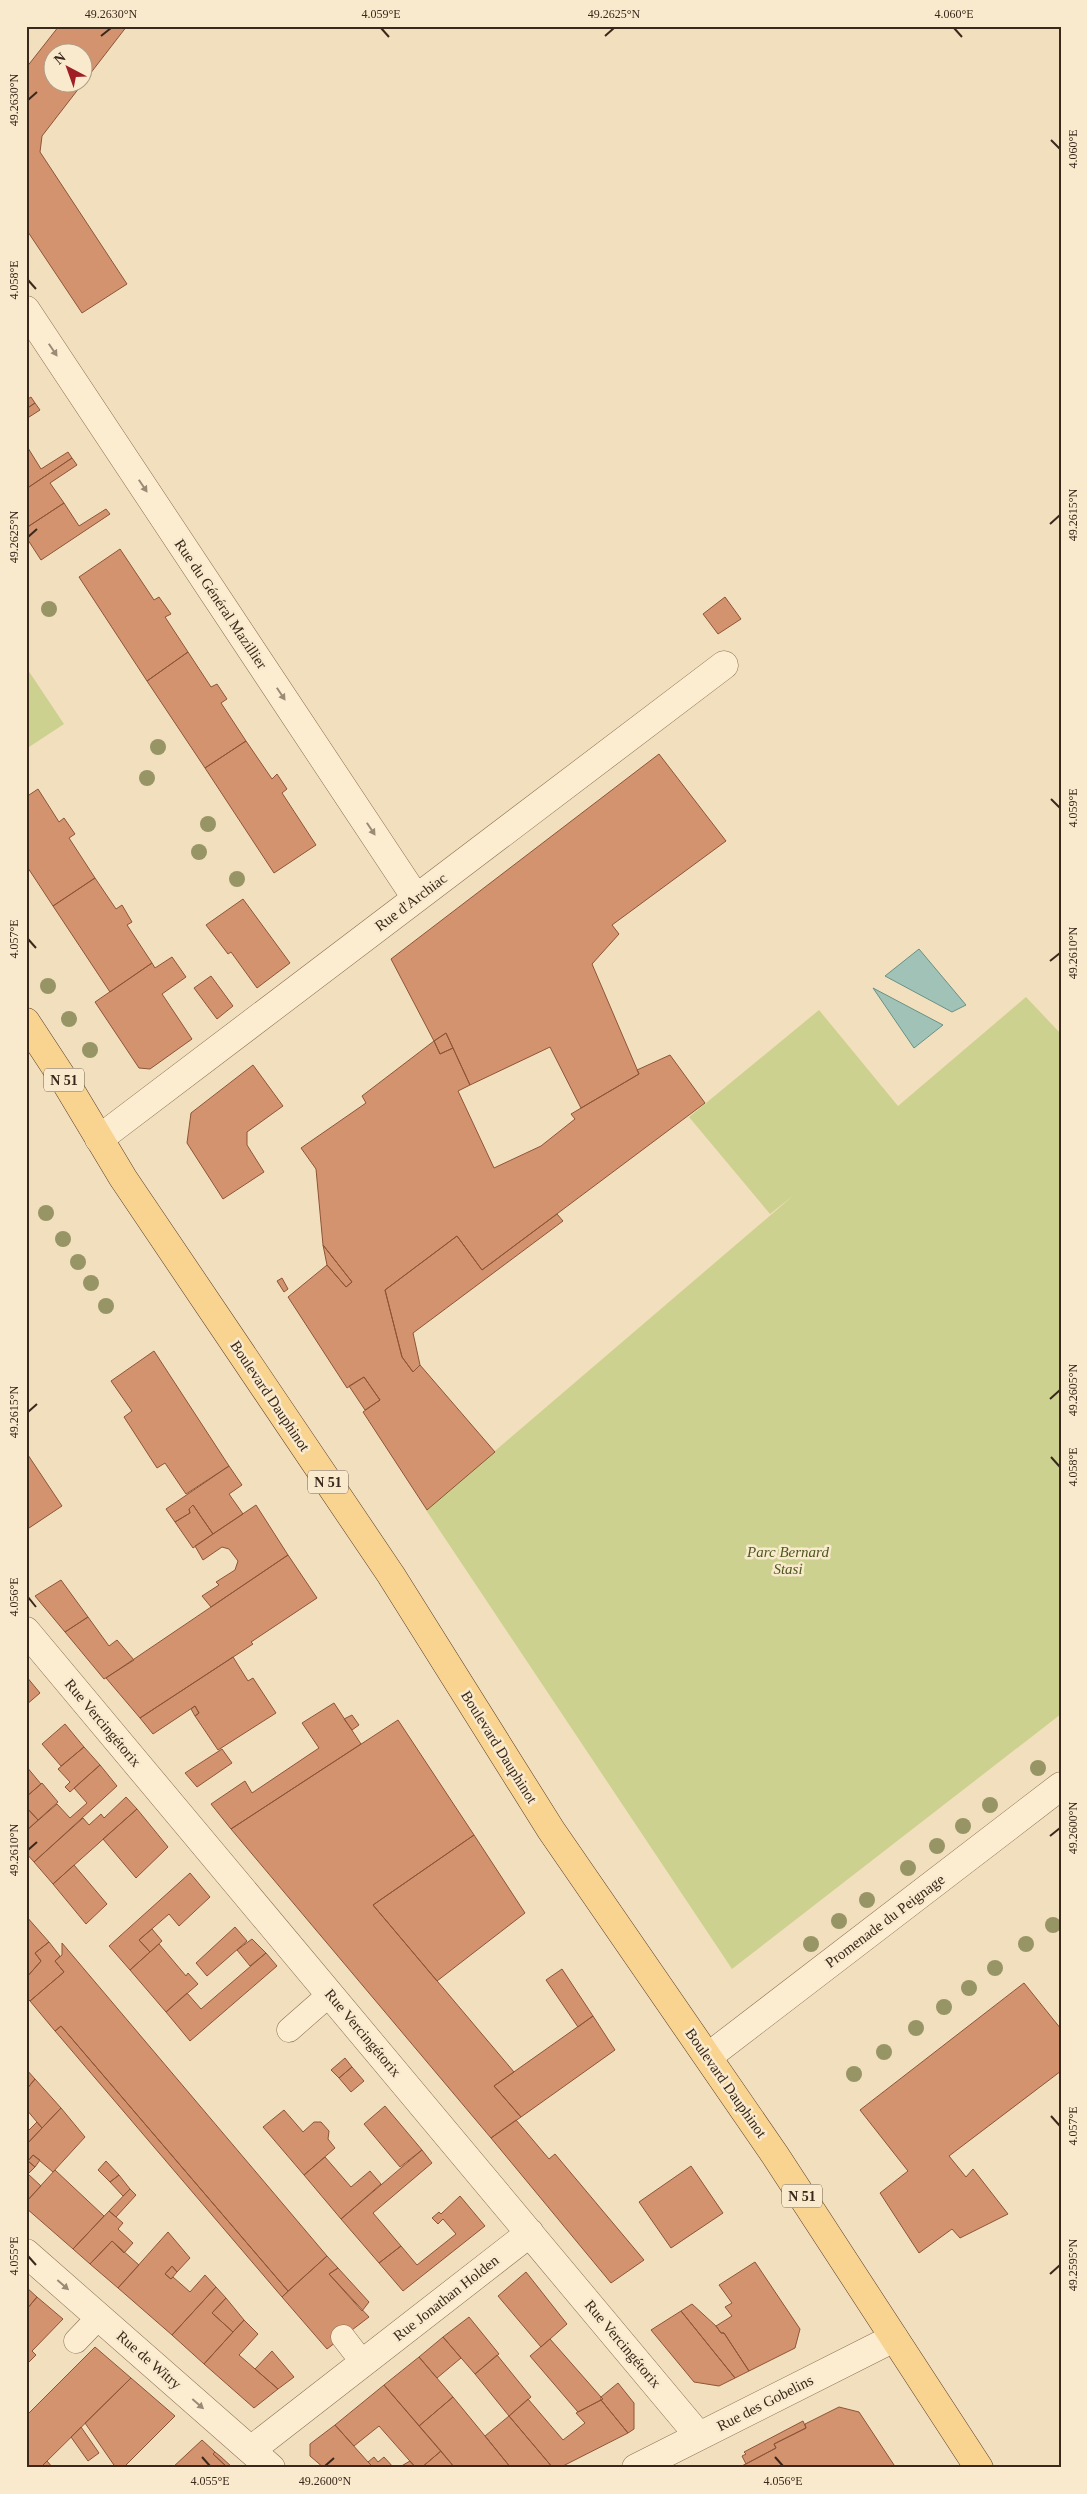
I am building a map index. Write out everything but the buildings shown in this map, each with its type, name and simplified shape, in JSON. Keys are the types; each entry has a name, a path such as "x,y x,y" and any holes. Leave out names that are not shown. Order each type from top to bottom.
{"main road":[{"name":"Boulevard Dauphinot","path":"26,1022 147,1214 391,1575 551,1830 775,2154 979,2468"}],"street":[{"name":"Rue du Général Mazillier","path":"26,310 416,898"},
{"name":"Rue d'Archiac","path":"99,1139 724,665"},
{"name":"Rue Vercingétorix","path":"26,1631 699,2436"},
{"name":"Promenade du Peignage","path":"708,2056 1061,1786"},
{"name":"Rue Jonathan Holden","path":"251,2450 530,2233"},
{"name":"Rue de Witry","path":"26,2253 271,2468"},
{"name":"Rue des Gobelins","path":"636,2468 894,2338"}],"lane":[{"path":"288,2030 330,1994"},
{"path":"76,2341 99,2317"},
{"path":"343,2337 363,2363"}],"green space":[{"path":"26,667 64,724 26,749"},
{"name":"Parc Bernard Stasi","path":"1026,997 1061,1034 1061,1714 732,1969 426,1510 794,1195 770,1214 689,1117 819,1010 898,1106"}],"water":[{"path":"919,949 966,1005 952,1012 885,976"},
{"path":"873,988 943,1025 914,1048"}]}
